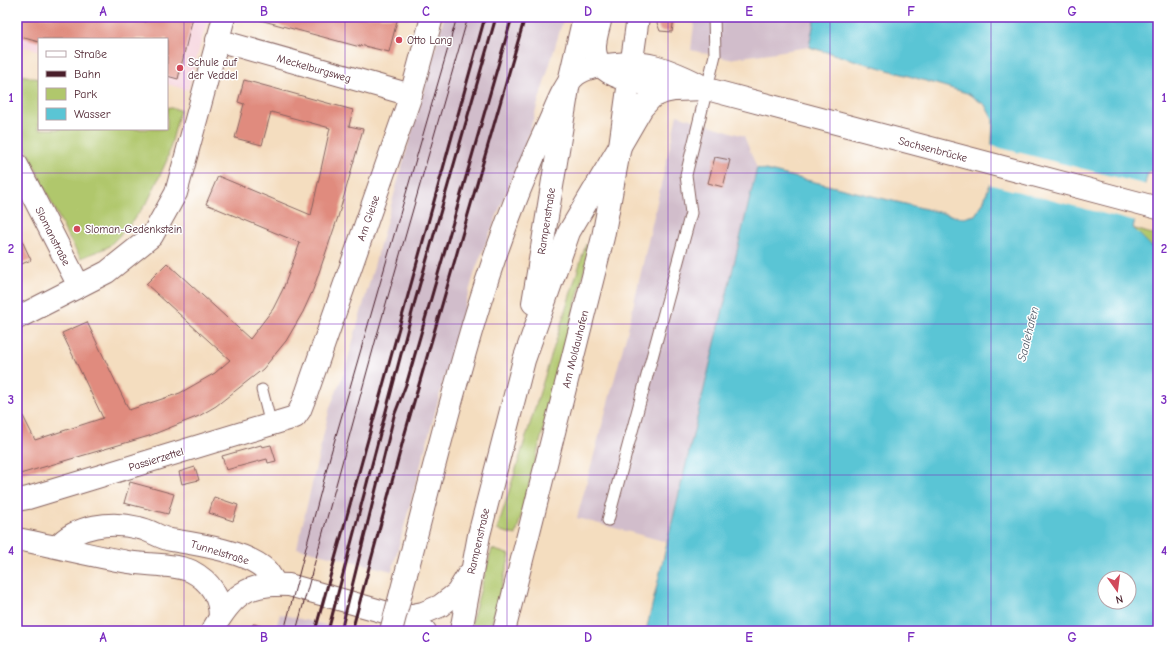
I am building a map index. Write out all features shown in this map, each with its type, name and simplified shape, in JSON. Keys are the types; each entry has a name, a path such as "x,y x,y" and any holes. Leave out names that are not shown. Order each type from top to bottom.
{"street":[{"path":"17,318 107,272 152,236 176,193 224,17"},
{"name":"Am Gleise","path":"295,417 300,410 307,392 411,95 432,17"},
{"path":"397,624 406,574 466,350 498,249 535,154 569,82 584,17"},
{"path":"601,17 594,46 595,56 601,66 607,71 630,72 674,90"},
{"name":"Am Moldauhafen","path":"504,631 603,237 620,146 638,17"},
{"name":"Meckelburgsweg","path":"217,40 411,95"},
{"path":"569,82 584,70 601,66"},
{"name":"Sachsenbrücke","path":"630,72 654,66 707,89 1151,206"},
{"name":"Rampenstraße","path":"524,360 569,82"},
{"name":"Sachsenbrücke","path":"620,146 646,103 655,95 674,90 707,89"},
{"name":"Rampenstraße","path":"460,631 472,566 502,439 524,360 569,232 620,146"},
{"name":"Slomanstraße","path":"17,165 79,286"},
{"name":"Passierzettel","path":"17,500 295,417"},
{"name":"Tunnelstraße","path":"57,547 64,539 84,529 103,526 139,528 169,539 196,543 252,561 265,570 276,585"},
{"path":"17,539 127,562 190,570 213,588 220,606 216,624"},
{"path":"397,624 450,600 464,582 472,566"},
{"path":"216,624 227,607 243,592 252,588 289,585 397,624 425,631"}],"lane":[{"path":"608,520 690,214 686,175 715,55 714,17"},
{"path":"262,390 271,425"}],"shaded area":[{"name":"Schule auf der Veddel","path":"17,17 208,17 188,90 168,84 168,38 38,38 38,51 17,45"},
{"path":"444,17 564,17 526,143 476,268 456,335 392,571 297,548 330,407 344,373"},
{"path":"695,17 815,17 809,47 729,59 691,50"},
{"path":"677,115 744,136 757,168 667,542 577,518 628,329"},
{"path":"280,614 349,631 275,631"}],"green space":[{"path":"21,75 38,79 38,130 168,130 168,107 180,110 167,160 148,201 127,228 108,247 81,258 67,235 17,129 17,78"},
{"path":"1132,228 1158,236 1158,253"},
{"path":"586,244 590,248 516,535 497,530"},
{"path":"492,549 510,555 490,631 469,631"}],"water":[{"name":"Saalehafen","path":"815,17 1158,17 1158,167 1148,173 1133,228 1158,253 1158,631 646,631 757,168 963,218 975,215 983,203 990,184 993,120 985,105 967,93 809,47"}],"pier":[{"path":"989,145 1147,185 1136,222 988,184"}],"building":[{"name":"Schule auf der Veddel","path":"17,17 130,17 146,22 148,17 193,17 178,79 168,76 168,38 38,38 38,42 17,36"},
{"path":"261,17 398,17 389,52 360,45 360,47 260,20"},
{"path":"659,17 674,17 672,32 660,31 657,23"},
{"path":"244,80 353,110 349,126 363,129 338,217 313,290 303,312 286,341 263,369 216,406 199,416 149,436 20,474 17,468 17,404 35,440 103,418 62,333 87,322 129,410 180,393 215,373 230,360 146,284 167,263 250,339 273,309 283,289 300,243 206,204 218,176 311,215 330,128 271,112 262,145 235,138 244,104 238,102"},
{"path":"715,157 730,160 723,187 708,183"},
{"path":"17,230 31,260 17,266"},
{"path":"17,277 21,284 17,286"},
{"path":"261,445 262,447 271,445 276,461 268,463 267,459 226,470 222,456"},
{"path":"195,467 199,480 182,484 179,472"},
{"path":"130,482 174,494 168,514 124,503"},
{"path":"214,497 238,505 233,521 209,513"},
{"path":"253,624 275,630 251,631"}],"tram line":[{"path":"284,631 331,453 457,17"},
{"path":"296,631 377,335 468,17"}],"railway":[{"path":"315,631 485,17"},
{"path":"328,631 415,301 496,17"},
{"path":"341,631 394,416 407,382 512,17"},
{"path":"352,631 405,433 525,17"}],"place":[{"name":"Otto Lang","path":"399,40"},
{"name":"Schule auf der Veddel","path":"180,68"},
{"name":"Sloman-Gedenkstein","path":"77,229"}]}
